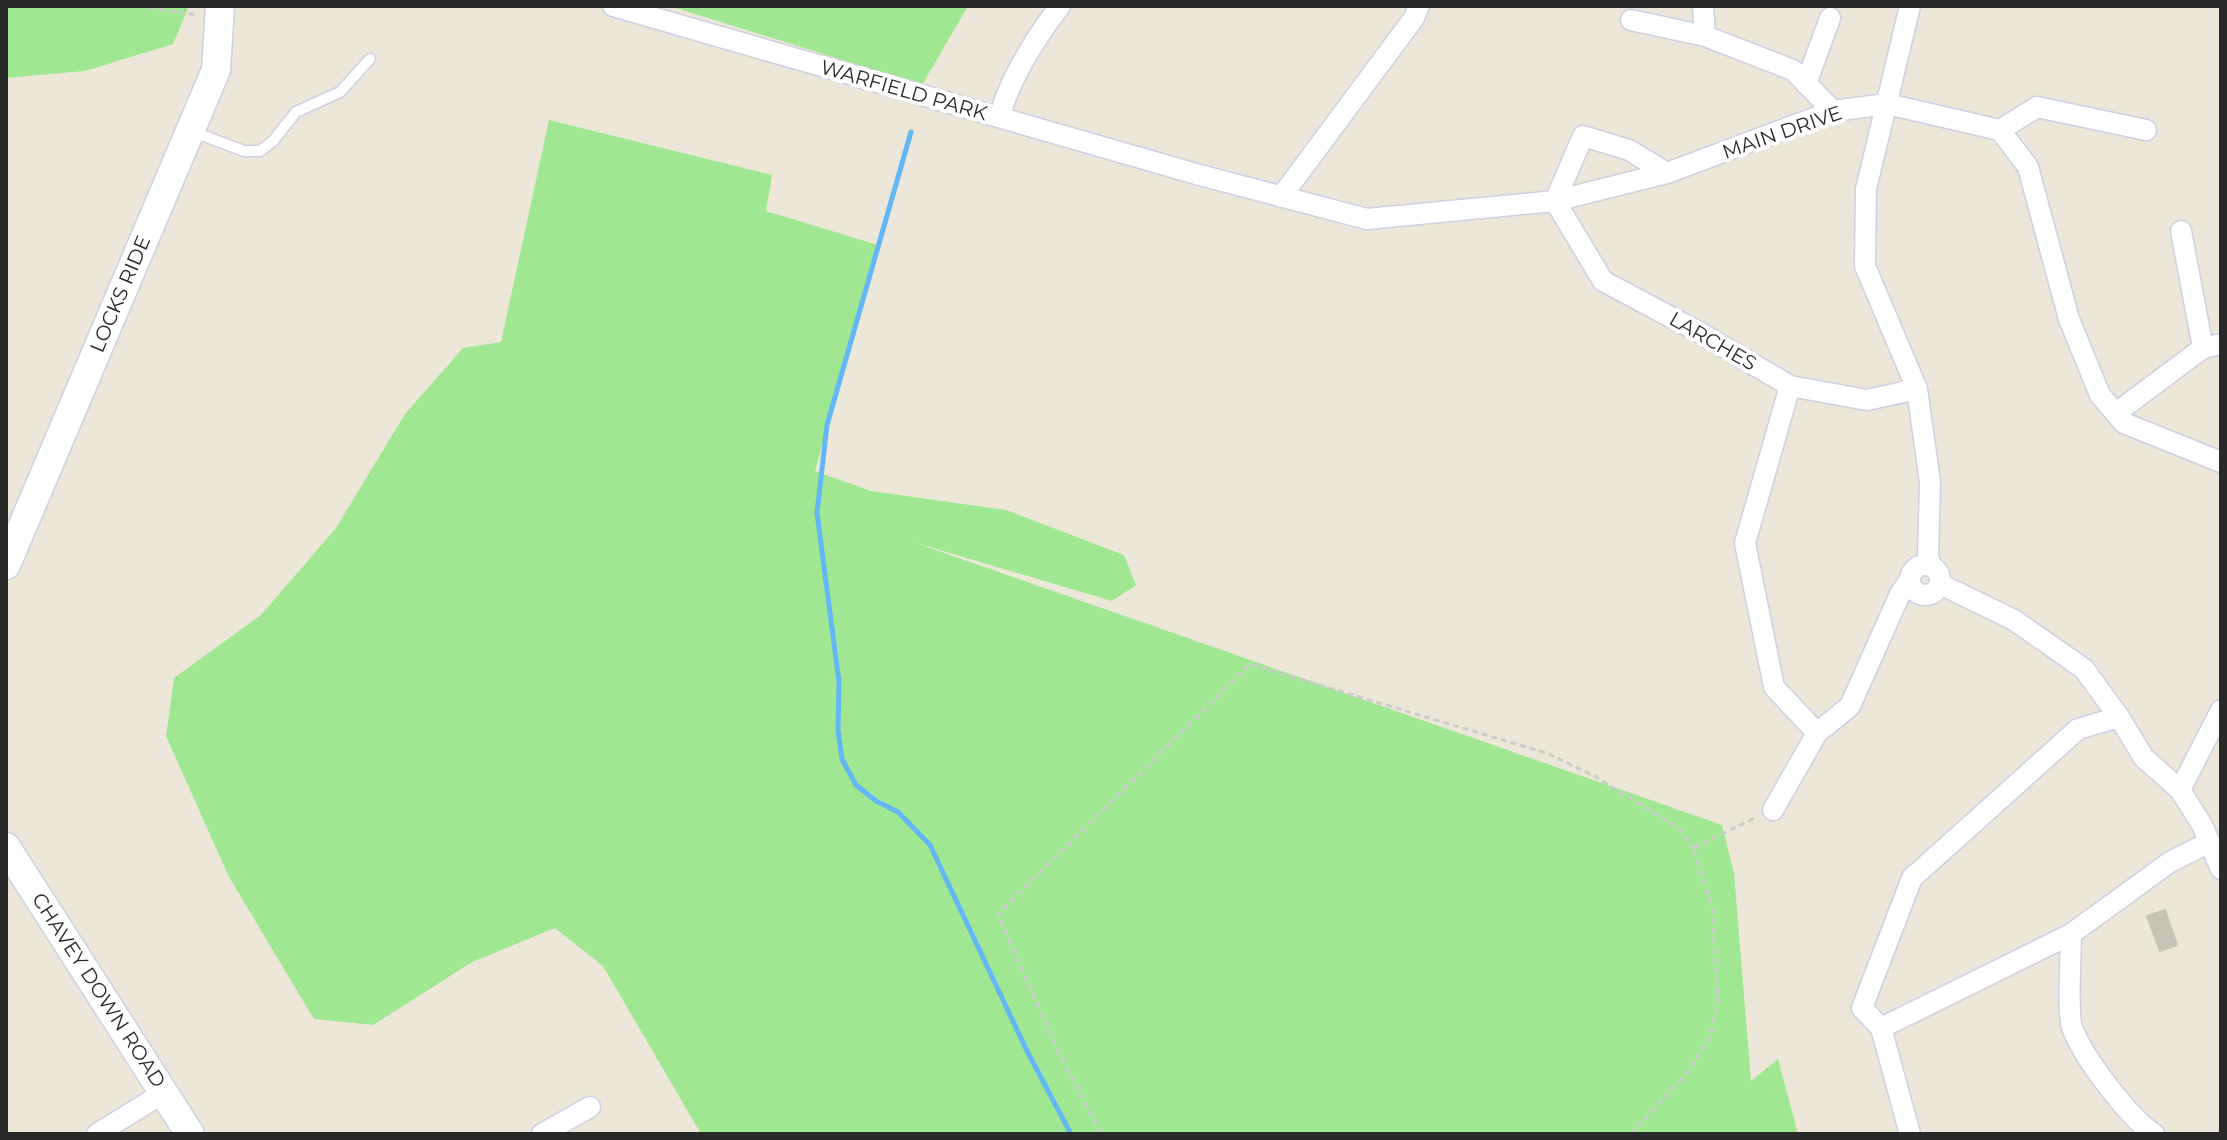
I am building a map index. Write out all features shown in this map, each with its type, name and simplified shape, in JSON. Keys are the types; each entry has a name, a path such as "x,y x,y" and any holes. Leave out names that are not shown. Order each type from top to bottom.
{"main road":[{"name":"LOCKS RIDE","path":"6,565 216,70 220,12"},
{"name":"CHAVEY DOWN ROAD","path":"6,847 190,1134"}],"street":[{"name":"WARFIELD PARK","path":"613,6 1196,174"},
{"path":"1000,117 1003,100 1060,6"},
{"path":"1281,197 1414,18 1419,6"},
{"path":"1703,6 1705,36"},
{"path":"1773,810 1817,733 1850,706 1921,577 1930,482 1917,389 1865,266 1866,189 1910,6"},
{"path":"1806,84 1832,12"},
{"path":"1631,20 1705,36 1793,70 1833,111"},
{"name":"MAIN DRIVE","path":"1196,174 1367,219 1555,201 1667,173 1833,111 1887,104 2000,130"},
{"path":"2146,130 2037,107 2000,130 2028,167 2069,319 2100,395 2124,423 2221,462"},
{"path":"1555,201 1583,136 1629,150 1667,173"},
{"name":"LARCHES","path":"1555,201 1603,281 1697,331 1790,386 1867,400 1917,389"},
{"path":"2116,413 2212,346 2181,231"},
{"path":"1790,386 1745,543 1774,687 1817,733"},
{"path":"1921,577 2014,620 2084,669 2144,758 2180,790 2211,829 2221,869"},
{"path":"2180,790 2221,710"},
{"path":"1910,1134 1881,1028 1862,1008 1912,878 2078,729 2119,717"},
{"path":"1881,1028 2071,934 2211,829"},
{"path":"2071,934 2071,1026 2095,1069 2143,1131"},
{"path":"97,1134 165,1092"},
{"path":"542,1134 590,1107"}],"lane":[{"path":"189,130 244,151 260,151 273,141 296,112 340,92 370,59"}],"path":[{"path":"139,6 220,12"},
{"path":"1101,1134 1062,1059 998,914 1250,664 1549,754 1596,777 1679,828 1693,848 1712,906 1718,1004 1710,1037 1687,1073 1631,1134"},
{"path":"1693,848 1773,810"}],"green space":[{"path":"6,6 189,6 173,44 85,71 6,78"},
{"path":"670,6 968,6 922,85"},
{"path":"549,120 772,175 766,211 878,245 815,471 871,491 1006,510 1124,555 1136,585 1112,601 913,542 1722,825 1734,873 1751,1081 1778,1059 1798,1134 701,1134 603,966 555,928 472,962 373,1025 314,1019 229,877 166,736 174,678 261,615 336,528 405,414 463,348 501,342"}],"building":[{"path":"2165,910 2177,945 2160,951 2147,916"}],"waterway":[{"path":"911,132 827,425 817,513 839,682 838,731 842,759 856,785 876,801 898,812 930,845 1027,1051 1071,1134"}]}
